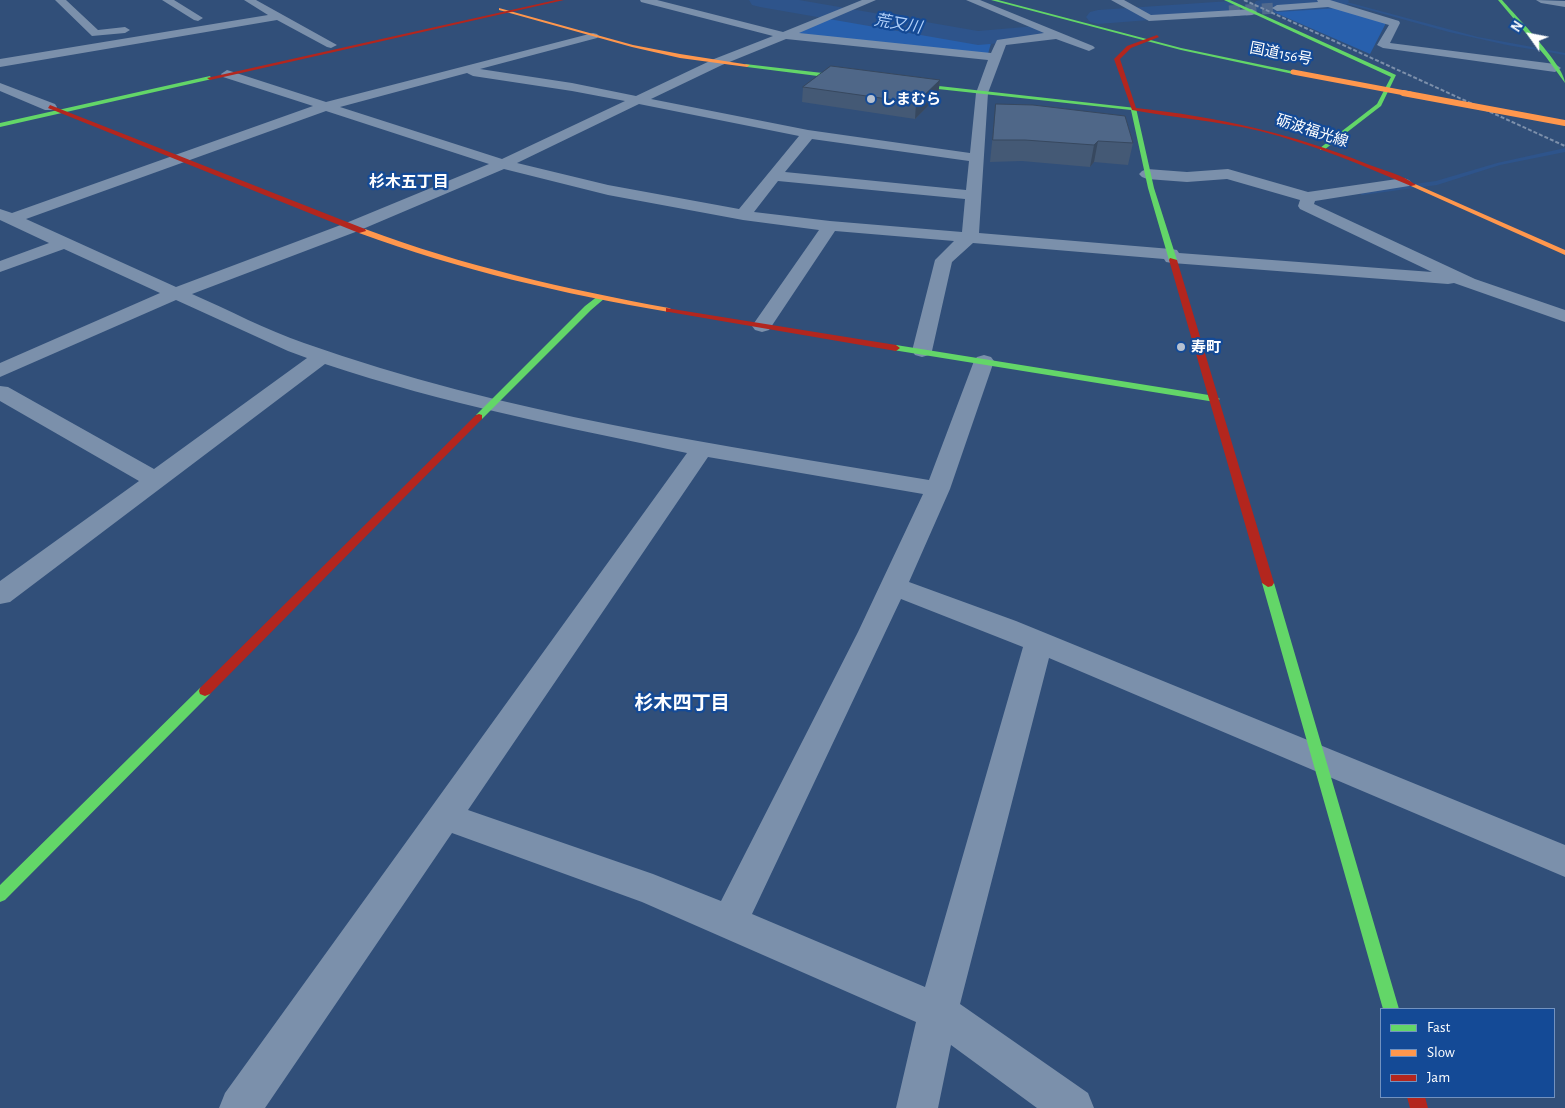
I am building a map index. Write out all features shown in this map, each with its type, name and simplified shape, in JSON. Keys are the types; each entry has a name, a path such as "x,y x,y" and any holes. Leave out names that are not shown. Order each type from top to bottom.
{"main road":[{"path":"0,118 56,109 226,74 506,10 539,0"},
{"path":"0,125 56,109 331,45 562,0"},
{"name":"国道156号","path":"993,0 1144,40 1565,123"},
{"name":"国道156号","path":"1020,0 1157,36 1296,69 1565,116"},
{"path":"1500,0 1548,56 1565,81"},
{"path":"1227,5 1252,12 1394,76 1379,105 1322,149"},
{"path":"506,10 632,46 718,62 865,80"},
{"path":"1157,36 1144,40 1119,53 1117,59 1134,109 1147,174 1320,758 1391,1008"},
{"name":"砺波福光線","path":"895,83 1134,109 1229,123 1278,135 1322,149 1565,253"},
{"path":"56,109 384,240 528,282 601,298 762,326 1215,399"},
{"path":"0,895 491,404 588,308 601,298"}],"street":[{"path":"60,0 96,34 133,28"},
{"path":"167,0 198,18"},
{"path":"249,0 331,45"},
{"path":"645,0 782,35 996,57"},
{"path":"0,371 174,294 352,227 503,164 718,62 871,0"},
{"path":"972,0 1090,48"},
{"path":"1116,0 1149,18 1252,12"},
{"path":"1541,0 1565,4"},
{"path":"1277,8 1326,2 1395,23 1383,45 1556,68"},
{"path":"1145,15 1227,5"},
{"path":"180,21 265,8"},
{"path":"0,63 279,16"},
{"path":"922,351 944,260 970,236 982,93 1001,42 1058,35"},
{"path":"5,216 327,106 593,36"},
{"path":"1548,56 1565,58"},
{"path":"463,70 572,87 808,134 977,158"},
{"path":"226,74 503,164 608,190 743,215 830,226 970,236 1171,256 1463,280"},
{"path":"0,87 56,109"},
{"path":"743,215 808,134"},
{"path":"1147,174 1187,177 1228,174 1308,197 1404,183"},
{"path":"774,176 973,195"},
{"path":"1308,197 1306,206 1463,280 1565,316"},
{"path":"5,216 174,294 295,347 373,373 491,404 702,449 938,489"},
{"path":"762,326 830,226"},
{"path":"0,267 64,243"},
{"path":"0,595 323,356"},
{"path":"729,923 893,586 938,489 984,361"},
{"path":"0,392 155,480"},
{"path":"240,1108 702,449"},
{"path":"893,586 1039,642 1565,861"},
{"path":"917,1108 938,1012 1039,642"},
{"path":"445,816 653,890 938,1012 1073,1108"}],"shaded area":[{"path":"1328,5 1386,23 1370,54 1269,10"},
{"path":"845,12 973,35 993,36 988,54 788,35"}],"building":[{"path":"831,66 940,80 916,103 803,87"},
{"path":"996,104 1033,105 1125,116 1133,143 1098,141 1094,145 1025,140 993,140"}],"waterway":[{"name":"荒又川","path":"760,0 978,38 1037,33"},
{"path":"1335,0 1478,38 1565,54"},
{"name":"荒又川","path":"1264,6 1338,1"},
{"name":"荒又川","path":"1098,17 1230,8"},
{"path":"1362,193 1437,183 1499,164 1565,150"}],"tunnel":[{"path":"1229,11 1277,8"}],"railway":[{"path":"1244,0 1565,146"}],"traffic: fast":[{"path":"993,0 1181,49 1293,72"},
{"path":"1226,0 1394,76 1379,105 1322,149"},
{"path":"1500,0 1548,56 1565,81"},
{"path":"747,65 857,79"},
{"path":"0,125 210,78"},
{"path":"903,84 1134,109 1151,188 1173,260"},
{"path":"479,417 588,308 601,298"},
{"path":"896,348 1215,399"},
{"path":"1268,583 1391,1008"},
{"path":"0,895 205,691"}],"traffic: slow":[{"path":"501,9 632,46 680,56 747,65"},
{"path":"1293,72 1565,123"},
{"path":"1413,185 1565,253"},
{"path":"362,231 437,257 513,278 591,296 669,310"}],"traffic: jam":[{"path":"210,78 562,0"},
{"path":"1157,36 1129,47 1117,59 1134,109 1214,120 1281,135 1339,154 1413,185"},
{"path":"50,107 362,231"},
{"path":"1173,260 1268,583"},
{"path":"669,310 896,348"},
{"path":"205,691 479,417"},
{"path":"1416,1098 1419,1108"}],"place":[{"name":"しまむら","path":"871,99"},
{"name":"寿町","path":"1181,347"}],"district":[{"name":"杉木五丁目","path":"409,182"},
{"name":"杉木四丁目","path":"682,703"}]}
